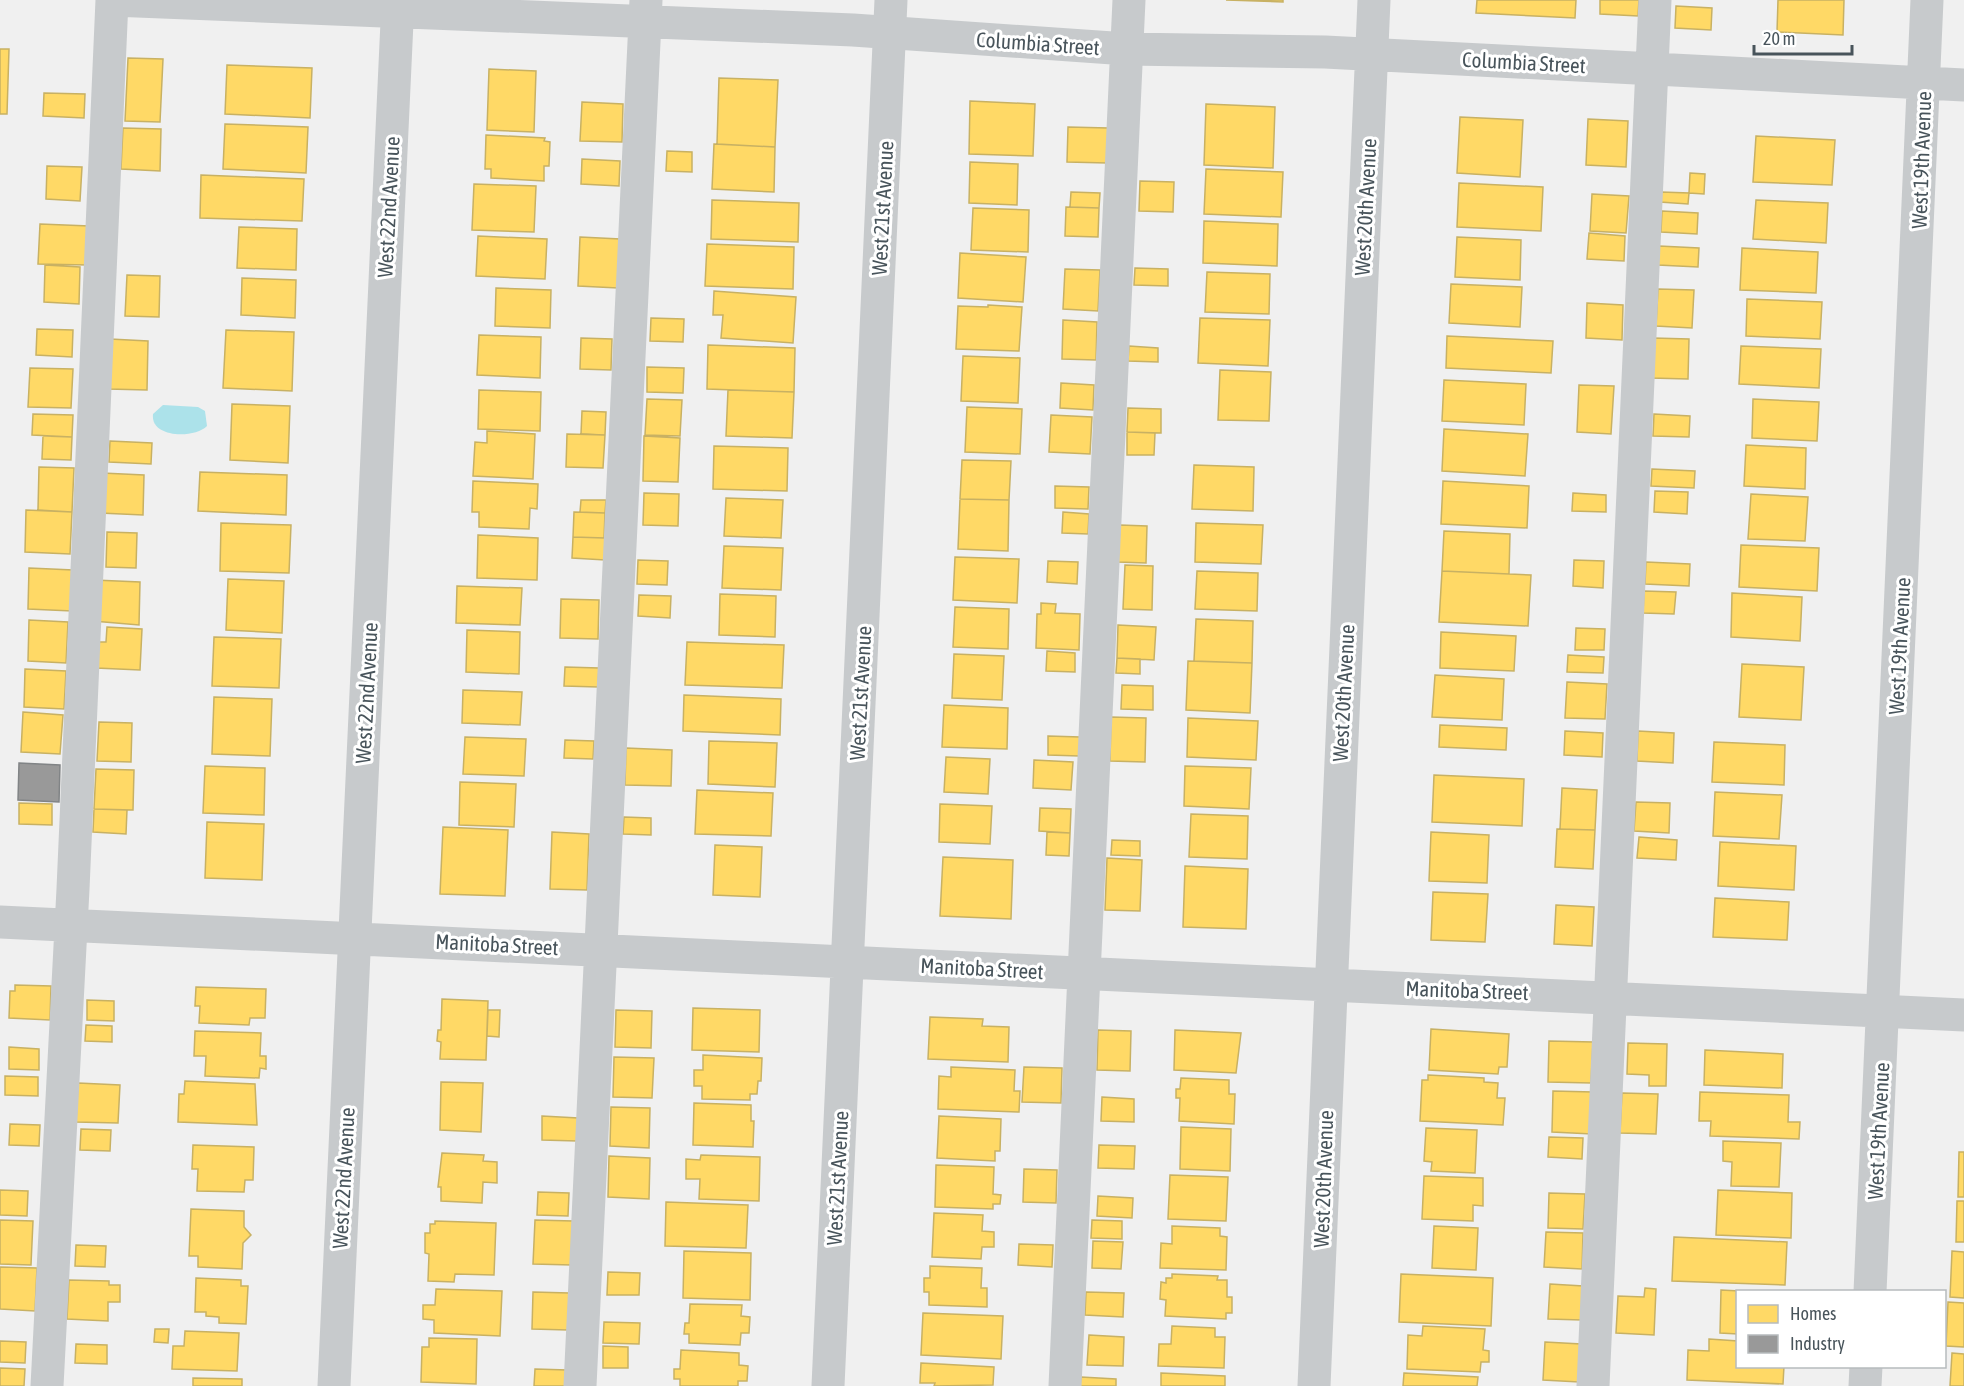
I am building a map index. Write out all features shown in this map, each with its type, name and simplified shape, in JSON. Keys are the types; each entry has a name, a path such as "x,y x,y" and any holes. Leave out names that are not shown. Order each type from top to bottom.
{"street":[{"name":"Columbia Street","path":"112,0 645,11 890,33 1127,50 1372,55 1964,85"},
{"path":"47,1386 72,925 112,0"},
{"name":"West 21st Avenue","path":"828,1386 891,0"},
{"path":"1065,1386 1129,0"},
{"name":"West 20th Avenue","path":"1314,1386 1374,0"},
{"path":"1593,1386 1655,0"},
{"name":"West 19th Avenue","path":"1870,1290 1927,0"},
{"name":"West 22nd Avenue","path":"334,1386 398,6"},
{"path":"580,1386 645,11"},
{"name":"Manitoba Street","path":"0,922 1964,1015"},
{"path":"1865,1386 1866,1368"}],"water":[{"path":"163,405 198,407 205,411 207,426 193,433 165,432 154,422 153,414"}],"building: Homes":[{"path":"1226,0 1283,0 1283,2"},
{"path":"1477,0 1576,0 1575,18 1476,13"},
{"path":"1600,0 1639,0 1638,16 1600,14"},
{"path":"1778,0 1844,0 1843,35 1777,32"},
{"path":"1676,6 1712,8 1711,30 1675,28"},
{"path":"0,49 9,49 7,114 0,114"},
{"path":"128,58 163,59 160,122 125,121"},
{"path":"227,65 312,68 310,118 225,114"},
{"path":"489,69 536,71 534,132 487,130"},
{"path":"719,78 778,80 775,147 717,144"},
{"path":"44,93 85,94 84,118 43,116"},
{"path":"970,101 1035,104 1033,156 969,154"},
{"path":"582,102 623,104 622,142 580,141"},
{"path":"1206,104 1275,107 1273,168 1204,165"},
{"path":"1460,117 1523,120 1520,177 1457,173"},
{"path":"1588,119 1628,121 1626,167 1586,165"},
{"path":"225,124 308,127 306,173 223,169"},
{"path":"1068,127 1108,128 1107,163 1067,162"},
{"path":"123,128 161,129 160,171 121,169"},
{"path":"486,135 545,138 544,141 550,142 549,166 544,166 544,181 491,178 491,169 485,169"},
{"path":"1756,136 1835,140 1832,185 1753,182"},
{"path":"714,144 775,147 774,192 712,189"},
{"path":"667,151 692,152 692,172 666,171"},
{"path":"582,159 620,161 619,186 581,184"},
{"path":"970,162 1018,164 1017,205 969,203"},
{"path":"47,166 82,167 80,201 46,199"},
{"path":"1206,169 1283,172 1281,217 1204,214"},
{"path":"1690,173 1705,174 1704,194 1689,193"},
{"path":"201,175 304,179 302,221 200,218"},
{"path":"1140,181 1174,182 1173,212 1139,211"},
{"path":"1459,183 1543,187 1541,231 1457,227"},
{"path":"474,184 536,186 534,232 472,230"},
{"path":"1071,192 1100,193 1099,208 1070,207"},
{"path":"1661,192 1689,193 1688,204 1660,202"},
{"path":"1592,194 1629,196 1626,233 1590,231"},
{"path":"712,200 799,203 798,242 711,239"},
{"path":"1756,200 1828,203 1826,243 1753,239"},
{"path":"1066,207 1099,208 1098,237 1065,236"},
{"path":"973,208 1029,210 1028,252 971,250"},
{"path":"1662,211 1698,213 1697,234 1661,232"},
{"path":"1204,221 1278,224 1277,266 1203,263"},
{"path":"40,224 89,226 88,265 38,264"},
{"path":"239,227 297,229 296,270 237,268"},
{"path":"1589,233 1625,236 1624,261 1587,259"},
{"path":"478,236 547,239 545,279 476,276"},
{"path":"580,237 620,239 618,288 578,286"},
{"path":"1457,237 1521,240 1520,280 1455,277"},
{"path":"707,244 794,247 793,289 705,286"},
{"path":"1659,246 1699,248 1698,267 1658,265"},
{"path":"1742,248 1818,252 1816,293 1740,290"},
{"path":"960,253 1026,257 1023,302 958,298"},
{"path":"45,265 80,267 79,304 44,302"},
{"path":"1135,268 1168,269 1168,286 1134,285"},
{"path":"1065,269 1100,270 1098,311 1063,309"},
{"path":"1207,272 1270,274 1269,314 1205,312"},
{"path":"127,275 160,276 159,317 125,316"},
{"path":"242,278 296,280 295,318 241,315"},
{"path":"1451,284 1522,287 1520,327 1449,323"},
{"path":"496,288 551,290 550,328 495,326"},
{"path":"1658,289 1694,290 1692,328 1656,326"},
{"path":"714,291 796,297 793,343 721,338 723,315 713,315"},
{"path":"1747,299 1822,302 1820,339 1746,336"},
{"path":"1587,303 1623,305 1622,340 1586,338"},
{"path":"988,305 1022,307 1019,351 956,349 958,306 988,307"},
{"path":"651,318 684,319 683,342 650,341"},
{"path":"1200,318 1270,320 1268,366 1198,363"},
{"path":"1063,320 1097,322 1096,360 1062,359"},
{"path":"37,329 73,330 72,357 36,355"},
{"path":"226,330 294,332 292,391 223,388"},
{"path":"479,335 541,337 540,378 477,375"},
{"path":"1447,336 1553,341 1551,373 1446,368"},
{"path":"581,338 612,339 611,370 580,369"},
{"path":"1653,338 1689,339 1688,379 1651,378"},
{"path":"110,339 148,341 147,390 108,389"},
{"path":"708,345 795,348 794,392 707,389"},
{"path":"1129,346 1158,348 1158,362 1128,361"},
{"path":"1741,346 1821,349 1819,388 1739,384"},
{"path":"963,356 1020,358 1018,403 961,401"},
{"path":"647,367 684,368 683,393 647,392"},
{"path":"30,368 73,369 71,408 28,407"},
{"path":"1220,370 1271,372 1269,421 1218,420"},
{"path":"1444,380 1526,384 1524,425 1442,421"},
{"path":"1061,383 1094,385 1093,410 1060,408"},
{"path":"1579,385 1614,386 1611,434 1577,432"},
{"path":"479,390 541,392 540,431 478,429"},
{"path":"728,390 794,392 792,438 726,436"},
{"path":"647,399 682,400 680,436 645,435"},
{"path":"1753,399 1819,402 1817,441 1752,438"},
{"path":"232,404 290,406 288,463 230,460"},
{"path":"967,407 1022,409 1020,454 965,452"},
{"path":"1128,408 1161,409 1161,433 1127,432"},
{"path":"582,411 606,412 605,435 581,434"},
{"path":"33,414 73,415 72,437 32,435"},
{"path":"1654,414 1690,416 1689,437 1653,436"},
{"path":"1051,415 1092,417 1090,454 1049,452"},
{"path":"1444,429 1528,434 1525,476 1442,471"},
{"path":"487,431 535,434 533,479 473,476 475,442 487,443"},
{"path":"1127,432 1155,433 1154,455 1127,455"},
{"path":"567,434 605,435 603,468 566,467"},
{"path":"43,436 72,437 71,460 42,459"},
{"path":"644,436 680,438 678,482 643,481"},
{"path":"110,441 152,443 151,464 109,462"},
{"path":"1746,445 1806,448 1805,489 1744,486"},
{"path":"714,446 788,448 787,491 713,489"},
{"path":"962,460 1011,461 1009,500 960,499"},
{"path":"1194,465 1254,467 1253,511 1192,509"},
{"path":"39,467 74,468 72,512 38,510"},
{"path":"1652,469 1695,471 1694,488 1651,486"},
{"path":"200,472 287,475 286,515 198,511"},
{"path":"102,473 144,475 143,515 100,513"},
{"path":"473,481 538,484 537,509 530,508 529,529 479,527 479,512 472,512"},
{"path":"1443,481 1529,486 1527,528 1441,524"},
{"path":"1055,486 1089,487 1088,509 1055,508"},
{"path":"1655,491 1688,492 1687,514 1654,512"},
{"path":"644,493 679,494 678,526 643,525"},
{"path":"1573,493 1606,495 1606,512 1572,511"},
{"path":"1751,494 1808,497 1805,541 1748,539"},
{"path":"726,498 783,500 781,538 724,536"},
{"path":"960,499 1009,500 1008,551 958,549"},
{"path":"581,500 606,500 605,513 580,512"},
{"path":"26,510 72,512 70,554 25,552"},
{"path":"574,512 605,513 604,538 573,537"},
{"path":"1063,512 1089,514 1088,534 1062,533"},
{"path":"221,523 291,525 289,573 220,571"},
{"path":"1196,523 1263,525 1261,564 1195,562"},
{"path":"1120,525 1147,526 1146,563 1118,562"},
{"path":"1444,531 1510,534 1509,574 1442,571"},
{"path":"107,532 137,533 136,568 106,567"},
{"path":"478,535 538,538 537,580 477,578"},
{"path":"573,537 605,538 605,560 572,558"},
{"path":"1741,545 1819,548 1817,591 1739,587"},
{"path":"724,546 783,548 781,590 722,588"},
{"path":"955,557 1019,559 1017,603 953,600"},
{"path":"638,560 668,561 667,585 637,584"},
{"path":"1574,560 1604,561 1603,588 1573,586"},
{"path":"1048,561 1078,562 1077,584 1047,582"},
{"path":"1646,562 1690,564 1689,586 1645,584"},
{"path":"1125,565 1153,566 1152,610 1123,609"},
{"path":"29,568 73,570 72,611 28,609"},
{"path":"1197,571 1258,573 1257,611 1195,609"},
{"path":"1442,571 1531,575 1528,626 1439,622"},
{"path":"228,579 284,581 282,633 226,630"},
{"path":"94,580 140,582 139,625 93,621"},
{"path":"457,586 522,588 520,625 456,623"},
{"path":"1644,591 1676,592 1674,614 1643,613"},
{"path":"1732,593 1802,597 1800,641 1731,637"},
{"path":"720,594 776,596 775,637 719,635"},
{"path":"639,595 671,596 670,618 638,616"},
{"path":"561,599 599,600 598,639 560,638"},
{"path":"1041,603 1056,604 1055,613 1080,614 1079,650 1036,648 1037,614 1041,614"},
{"path":"955,607 1009,609 1008,649 953,647"},
{"path":"1196,619 1253,621 1252,663 1194,661"},
{"path":"29,620 68,622 66,663 28,661"},
{"path":"1118,625 1156,627 1154,660 1117,658"},
{"path":"107,627 142,629 140,670 96,668 97,642 106,642"},
{"path":"1576,628 1605,629 1604,650 1575,650"},
{"path":"467,630 520,632 519,674 466,672"},
{"path":"1441,632 1516,636 1514,671 1440,668"},
{"path":"214,637 281,639 279,688 212,686"},
{"path":"687,642 784,645 782,688 685,685"},
{"path":"1047,651 1075,653 1075,672 1046,671"},
{"path":"954,654 1004,656 1002,700 952,698"},
{"path":"1568,655 1604,657 1603,673 1567,672"},
{"path":"1117,658 1140,659 1140,674 1116,673"},
{"path":"1188,661 1252,663 1250,713 1186,710"},
{"path":"1742,664 1804,667 1801,720 1739,717"},
{"path":"565,667 599,668 598,687 564,686"},
{"path":"25,669 66,671 64,709 24,707"},
{"path":"1435,675 1504,679 1502,720 1432,717"},
{"path":"1567,682 1607,684 1605,719 1565,718"},
{"path":"1122,685 1153,686 1153,710 1121,709"},
{"path":"463,690 522,692 520,725 462,723"},
{"path":"684,695 781,699 780,735 683,731"},
{"path":"214,697 272,699 270,756 212,754"},
{"path":"944,705 1008,708 1007,749 942,747"},
{"path":"23,712 63,715 60,754 21,752"},
{"path":"1111,717 1146,718 1145,762 1110,761"},
{"path":"1188,718 1258,721 1256,760 1187,757"},
{"path":"99,722 132,723 131,762 97,761"},
{"path":"1440,725 1507,728 1506,750 1439,747"},
{"path":"1565,731 1603,733 1602,757 1564,755"},
{"path":"1638,731 1674,733 1673,763 1637,761"},
{"path":"1048,736 1080,737 1079,756 1048,755"},
{"path":"465,737 526,739 524,776 463,774"},
{"path":"565,740 594,741 593,759 564,758"},
{"path":"709,741 777,743 775,787 708,784"},
{"path":"1714,742 1785,745 1784,785 1712,782"},
{"path":"626,748 672,750 671,786 625,785"},
{"path":"946,757 990,759 988,794 944,792"},
{"path":"1034,760 1073,762 1071,790 1033,788"},
{"path":"205,766 265,768 264,815 203,813"},
{"path":"1185,766 1251,768 1249,809 1184,806"},
{"path":"96,769 134,770 133,810 94,809"},
{"path":"1434,775 1524,779 1522,826 1432,822"},
{"path":"460,782 516,784 514,827 459,825"},
{"path":"1562,788 1597,790 1595,830 1560,829"},
{"path":"697,790 773,793 771,836 695,834"},
{"path":"1715,792 1782,795 1779,839 1713,836"},
{"path":"1636,802 1670,803 1669,833 1634,831"},
{"path":"19,803 52,804 52,825 19,824"},
{"path":"940,804 992,806 990,844 939,842"},
{"path":"1040,808 1071,809 1070,833 1039,831"},
{"path":"94,809 127,810 126,834 93,832"},
{"path":"1191,814 1248,816 1247,859 1189,857"},
{"path":"624,817 651,818 651,835 623,834"},
{"path":"207,822 264,824 262,880 205,878"},
{"path":"443,827 508,830 505,896 440,894"},
{"path":"1557,829 1595,830 1593,869 1555,867"},
{"path":"552,832 589,834 587,890 550,889"},
{"path":"1047,832 1070,833 1069,856 1046,855"},
{"path":"1431,832 1489,835 1487,883 1429,881"},
{"path":"1639,837 1677,840 1676,860 1637,858"},
{"path":"1112,840 1140,841 1140,856 1111,855"},
{"path":"1720,842 1796,846 1794,890 1718,886"},
{"path":"715,845 762,847 760,897 713,895"},
{"path":"943,857 1013,860 1011,919 940,916"},
{"path":"1107,858 1142,860 1140,911 1105,910"},
{"path":"1185,866 1248,869 1246,929 1183,927"},
{"path":"1433,892 1488,894 1485,942 1431,940"},
{"path":"1715,898 1789,902 1787,940 1713,937"},
{"path":"1556,905 1594,907 1592,946 1554,944"},
{"path":"15,985 51,986 50,1020 9,1018 10,991 15,991"},
{"path":"196,987 266,989 265,1018 250,1018 249,1025 199,1023 200,1006 195,1006"},
{"path":"442,999 488,1001 486,1060 440,1059 441,1042 437,1041 438,1030 441,1030"},
{"path":"87,1000 114,1001 114,1021 87,1020"},
{"path":"693,1008 760,1010 759,1052 692,1050"},
{"path":"488,1010 500,1010 499,1037 487,1036"},
{"path":"616,1010 652,1011 651,1048 615,1047"},
{"path":"930,1017 983,1019 982,1026 1009,1027 1008,1062 928,1059"},
{"path":"86,1025 112,1026 112,1042 85,1041"},
{"path":"1431,1029 1509,1034 1507,1067 1499,1067 1498,1074 1429,1070"},
{"path":"1098,1030 1131,1031 1130,1071 1097,1070"},
{"path":"1175,1030 1241,1033 1236,1073 1174,1070"},
{"path":"195,1031 261,1033 260,1056 266,1056 266,1069 260,1068 259,1078 205,1076 206,1056 194,1056"},
{"path":"1549,1041 1593,1042 1591,1083 1548,1082"},
{"path":"1628,1043 1667,1044 1666,1086 1649,1086 1649,1075 1627,1074"},
{"path":"9,1047 39,1049 39,1070 9,1069"},
{"path":"1705,1050 1783,1054 1782,1088 1704,1085"},
{"path":"703,1055 762,1058 761,1081 758,1081 757,1094 750,1094 750,1100 702,1099 702,1086 694,1086 694,1070 703,1070"},
{"path":"614,1057 654,1058 652,1098 613,1097"},
{"path":"951,1067 1015,1070 1014,1091 1020,1091 1019,1112 938,1109 939,1076 951,1077"},
{"path":"1024,1067 1062,1068 1061,1103 1022,1102"},
{"path":"1428,1075 1484,1078 1484,1082 1498,1083 1497,1098 1505,1098 1503,1125 1420,1121 1422,1080 1428,1080"},
{"path":"5,1076 38,1077 38,1096 5,1095"},
{"path":"1181,1078 1229,1080 1229,1094 1235,1094 1234,1124 1179,1121 1180,1098 1176,1098 1176,1089 1180,1089"},
{"path":"185,1081 255,1084 257,1125 178,1122 179,1094 184,1094"},
{"path":"441,1082 483,1083 481,1132 440,1130"},
{"path":"78,1083 120,1085 118,1123 76,1122"},
{"path":"1553,1091 1593,1092 1592,1134 1552,1132"},
{"path":"1700,1092 1789,1095 1788,1122 1800,1122 1799,1139 1710,1136 1711,1121 1699,1121"},
{"path":"1622,1093 1658,1094 1656,1134 1620,1133"},
{"path":"1102,1097 1134,1099 1134,1122 1101,1121"},
{"path":"694,1103 751,1105 751,1121 754,1121 753,1147 693,1145"},
{"path":"611,1107 650,1108 649,1148 610,1146"},
{"path":"542,1116 578,1118 577,1141 542,1140"},
{"path":"939,1116 1001,1119 1000,1151 995,1151 995,1161 937,1158"},
{"path":"10,1124 40,1125 39,1146 9,1145"},
{"path":"1181,1127 1231,1129 1230,1171 1180,1169"},
{"path":"1426,1128 1477,1130 1475,1173 1431,1171 1432,1162 1424,1161"},
{"path":"81,1129 111,1130 110,1151 80,1150"},
{"path":"1549,1137 1583,1138 1582,1159 1548,1157"},
{"path":"1723,1141 1781,1143 1779,1187 1731,1186 1732,1162 1723,1161"},
{"path":"193,1145 254,1147 253,1180 245,1180 244,1192 197,1191 198,1169 192,1169"},
{"path":"1099,1145 1135,1146 1134,1169 1098,1168"},
{"path":"1959,1152 1964,1152 1964,1197 1958,1197"},
{"path":"442,1153 484,1155 483,1161 497,1162 497,1183 483,1182 482,1203 441,1201 441,1187 438,1187"},
{"path":"701,1155 760,1157 759,1201 699,1199 700,1179 686,1179 686,1159 700,1160"},
{"path":"609,1156 650,1158 649,1199 608,1197"},
{"path":"936,1165 994,1167 993,1194 1001,1195 1000,1204 993,1204 993,1209 935,1207"},
{"path":"1024,1169 1057,1170 1056,1203 1023,1202"},
{"path":"1170,1175 1228,1177 1226,1221 1168,1219"},
{"path":"1424,1176 1483,1178 1483,1206 1473,1205 1473,1221 1422,1219"},
{"path":"0,1190 28,1191 27,1216 0,1215"},
{"path":"1718,1190 1792,1193 1791,1238 1716,1235"},
{"path":"538,1192 569,1193 568,1216 537,1215"},
{"path":"1549,1193 1585,1194 1583,1229 1548,1228"},
{"path":"1098,1196 1133,1198 1132,1218 1097,1216"},
{"path":"1957,1201 1964,1201 1964,1242 1956,1242"},
{"path":"666,1202 748,1205 746,1248 665,1246"},
{"path":"191,1209 244,1211 244,1227 251,1235 243,1243 242,1269 198,1267 198,1256 189,1256"},
{"path":"934,1213 983,1215 982,1231 994,1232 994,1247 982,1247 981,1259 932,1257"},
{"path":"0,1220 33,1221 31,1265 0,1264"},
{"path":"535,1220 573,1221 572,1265 533,1264"},
{"path":"1092,1220 1122,1221 1122,1239 1091,1238"},
{"path":"435,1221 496,1223 494,1275 455,1274 454,1282 428,1281 429,1254 425,1253 425,1233 430,1233 430,1224 435,1224"},
{"path":"1172,1226 1220,1228 1220,1236 1227,1237 1226,1270 1160,1268 1161,1243 1172,1244"},
{"path":"1434,1226 1478,1228 1476,1270 1432,1268"},
{"path":"1546,1232 1583,1233 1582,1269 1544,1267"},
{"path":"1674,1237 1787,1242 1785,1285 1672,1281"},
{"path":"1093,1241 1123,1242 1121,1269 1092,1268"},
{"path":"1019,1244 1053,1245 1052,1267 1018,1265"},
{"path":"76,1245 106,1246 105,1267 75,1266"},
{"path":"684,1251 751,1253 750,1300 683,1298"},
{"path":"1952,1251 1964,1252 1964,1298 1950,1297"},
{"path":"930,1266 982,1268 981,1288 987,1288 987,1307 929,1305 929,1292 924,1292 924,1278 930,1278"},
{"path":"0,1267 37,1268 35,1311 0,1309"},
{"path":"608,1272 640,1273 639,1295 607,1295"},
{"path":"1172,1274 1218,1276 1217,1280 1227,1280 1227,1297 1232,1297 1232,1313 1226,1313 1226,1319 1165,1316 1166,1300 1160,1299 1161,1282 1166,1283 1166,1278 1172,1278"},
{"path":"1401,1274 1493,1278 1491,1326 1399,1322"},
{"path":"196,1278 241,1280 241,1286 248,1286 246,1324 219,1323 219,1317 206,1316 206,1312 195,1312"},
{"path":"69,1280 109,1281 109,1285 120,1285 120,1302 108,1302 108,1321 67,1319"},
{"path":"1550,1284 1583,1286 1582,1320 1548,1319"},
{"path":"1645,1288 1656,1289 1654,1335 1616,1333 1618,1296 1644,1297"},
{"path":"436,1289 502,1291 500,1336 434,1333 434,1320 423,1319 423,1305 435,1305"},
{"path":"1721,1290 1736,1291 1736,1334 1720,1333"},
{"path":"533,1292 569,1293 568,1330 532,1329"},
{"path":"1086,1292 1124,1293 1123,1317 1085,1315"},
{"path":"1948,1302 1964,1303 1964,1347 1946,1346"},
{"path":"690,1304 742,1305 741,1316 750,1317 749,1333 741,1333 740,1345 689,1343 689,1334 684,1334 685,1323 689,1323"},
{"path":"923,1313 1003,1316 1001,1359 921,1355"},
{"path":"604,1322 640,1323 639,1344 603,1343"},
{"path":"1172,1326 1215,1328 1215,1337 1225,1337 1224,1368 1158,1366 1159,1344 1171,1344"},
{"path":"1423,1326 1485,1329 1483,1350 1489,1351 1489,1362 1481,1362 1480,1372 1407,1369 1408,1335 1422,1336"},
{"path":"155,1329 169,1329 168,1343 154,1342"},
{"path":"185,1331 239,1333 237,1371 172,1369 173,1346 184,1346"},
{"path":"1089,1335 1124,1337 1123,1366 1087,1365"},
{"path":"429,1338 477,1339 476,1384 421,1382 422,1347 429,1347"},
{"path":"1709,1339 1736,1341 1736,1368 1784,1368 1783,1384 1687,1380 1688,1350 1709,1351"},
{"path":"0,1341 26,1342 25,1363 0,1362"},
{"path":"1545,1342 1581,1344 1579,1382 1543,1380"},
{"path":"76,1344 107,1345 107,1364 75,1363"},
{"path":"603,1346 628,1347 628,1368 603,1368"},
{"path":"681,1350 739,1353 739,1365 748,1366 747,1381 738,1381 738,1386 680,1386 680,1379 674,1379 674,1369 680,1369"},
{"path":"1952,1353 1964,1354 1964,1386 1950,1386"},
{"path":"921,1363 994,1367 993,1385 934,1386 935,1383 920,1383"},
{"path":"0,1368 25,1369 24,1386 0,1386"},
{"path":"535,1369 567,1370 566,1386 534,1386"},
{"path":"1161,1373 1225,1376 1225,1386 1161,1386"},
{"path":"1404,1373 1478,1377 1477,1386 1403,1386"},
{"path":"1081,1377 1116,1379 1116,1386 1080,1386"},
{"path":"193,1378 242,1379 242,1386 193,1386"}],"building: Industry":[{"path":"19,763 60,765 59,802 18,800"}]}
